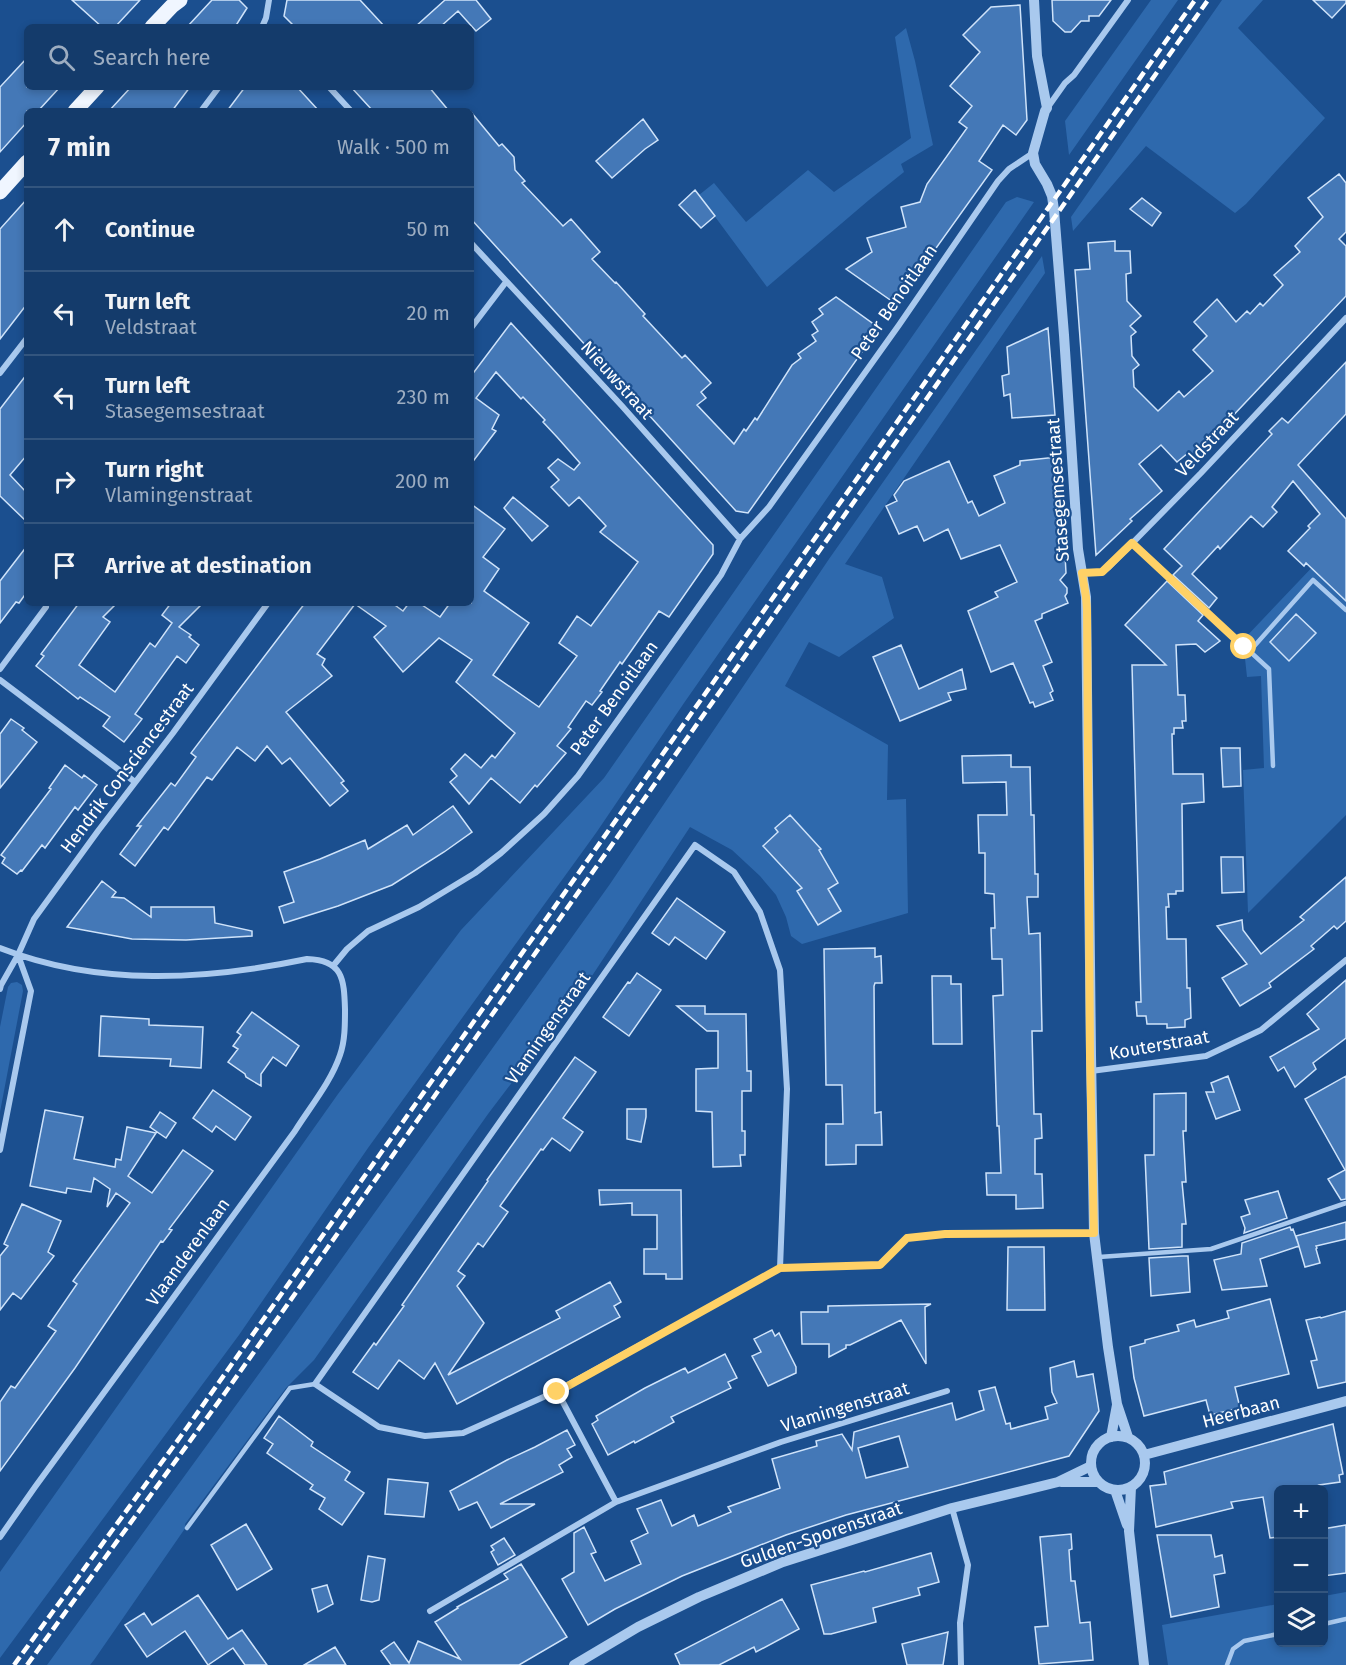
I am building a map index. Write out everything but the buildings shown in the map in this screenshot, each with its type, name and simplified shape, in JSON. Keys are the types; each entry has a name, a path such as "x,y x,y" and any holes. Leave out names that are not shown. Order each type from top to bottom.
{"main road":[{"path":"155,24 176,2"},
{"path":"78,108 94,90"},
{"path":"0,192 24,165"}],"street":[{"path":"263,24 269,0"},
{"path":"1034,0 1038,70 1042,77 1047,108"},
{"path":"1033,153 1045,111 1128,0"},
{"path":"203,108 217,90"},
{"path":"333,90 348,108"},
{"name":"Peter Benoitlaan","path":"333,966 347,949 368,931 419,907 475,873 501,853 544,814 578,776 721,575 740,539 770,507 998,181 1009,169 1033,153"},
{"name":"Stasegemsestraat","path":"1033,153 1035,164 1052,195 1054,210 1078,549 1087,610 1094,1233 1108,1347 1118,1404 1128,1437"},
{"name":"Nieuwstraat","path":"474,246 622,406 740,539"},
{"path":"474,324 506,282"},
{"name":"Veldstraat","path":"1082,573 1102,572 1201,473 1346,318"},
{"path":"0,373 24,342"},
{"name":"Hendrik Consciencestraat","path":"0,989 34,919 266,606"},
{"path":"0,669 46,607"},
{"path":"0,680 135,782"},
{"name":"Vlamingenstraat","path":"315,1384 695,845 734,872 760,912 780,970 787,1089 780,1268"},
{"path":"0,948 67,968 158,977 210,974 307,958 320,959 333,966"},
{"path":"0,1150 31,991 18,955"},
{"name":"Kouterstraat","path":"1091,1071 1206,1056 1261,1030 1346,960"},
{"name":"Vlaanderenlaan","path":"0,1537 295,1131 329,1078 340,1056 344,1038 344,984 333,966"},
{"path":"315,1384 380,1427 425,1436 463,1433 557,1392 780,1268 880,1265 907,1238 945,1234 1094,1233"},
{"name":"Vlamingenstraat","path":"430,1611 616,1502 781,1442 947,1391"},
{"path":"557,1392 616,1502"},
{"name":"Heerbaan","path":"1144,1455 1346,1401"},
{"name":"Stasegemsestraat","path":"1111,1437 1118,1404"},
{"path":"1111,1437 1128,1437 1144,1455 1144,1469 1140,1478 1131,1487 1115,1490 1106,1488 1098,1482 1091,1466 1092,1454 1097,1445 1111,1437"},
{"name":"Gulden-Sporenstraat","path":"574,1665 648,1622 699,1597 783,1562 952,1508 1058,1482 1091,1466"},
{"name":"Gulden-Sporenstraat","path":"1058,1482 1098,1482"},
{"path":"1131,1487 1129,1531 1144,1665"},
{"path":"1115,1490 1129,1531"},
{"path":"952,1508 968,1565 960,1623 961,1665"}],"lane":[{"path":"1132,543 1269,669 1273,766"},
{"path":"1249,651 1313,580 1346,609"},
{"path":"1097,1257 1211,1249 1346,1203"},
{"path":"187,1528 290,1388 315,1384"},
{"path":"1328,1623 1346,1619"},
{"path":"1227,1665 1233,1648 1244,1641 1274,1635"}],"shaded area":[{"path":"1151,0 1178,0 1069,155 1065,121"},
{"path":"1222,0 1263,0 1238,28 1325,118 1235,213 1146,146 1073,231 1071,217"},
{"path":"906,28 933,145 901,164 904,172 767,287 699,195 714,183 746,222 808,170 834,192 911,138 895,37"},
{"path":"1017,197 1034,202 684,703 596,833 368,1148 239,1335 0,1658 0,1572 338,1094 461,930 604,778 1006,202"},
{"path":"1042,256 1045,273 845,564 882,577 894,618 839,657 809,642 785,686 888,745 887,800 906,799 908,913 802,944 791,936 786,917 776,895 760,876 732,850 690,827 586,985 488,1114 314,1360 286,1388 185,1524 186,1527 94,1660 90,1665 47,1665 610,884 829,559"},
{"path":"1338,540 1346,550 1346,815 1248,913 1243,770 1264,768 1261,676 1247,677 1243,640"},
{"path":"17,982 22,985 23,991 0,1112 0,1027 8,987 11,983"},
{"path":"1346,1592 1346,1665 1168,1665 1162,1625 1274,1605 1274,1647 1328,1647 1328,1595"}],"railway":[{"path":"14,1665 186,1429 1195,0"},
{"path":"27,1665 225,1393 1208,0"}],"route":[{"path":"557,1392 780,1268 880,1265 907,1238 945,1234 1094,1233 1090,1055 1087,610 1082,573 1102,572 1132,543 1244,647"}]}
